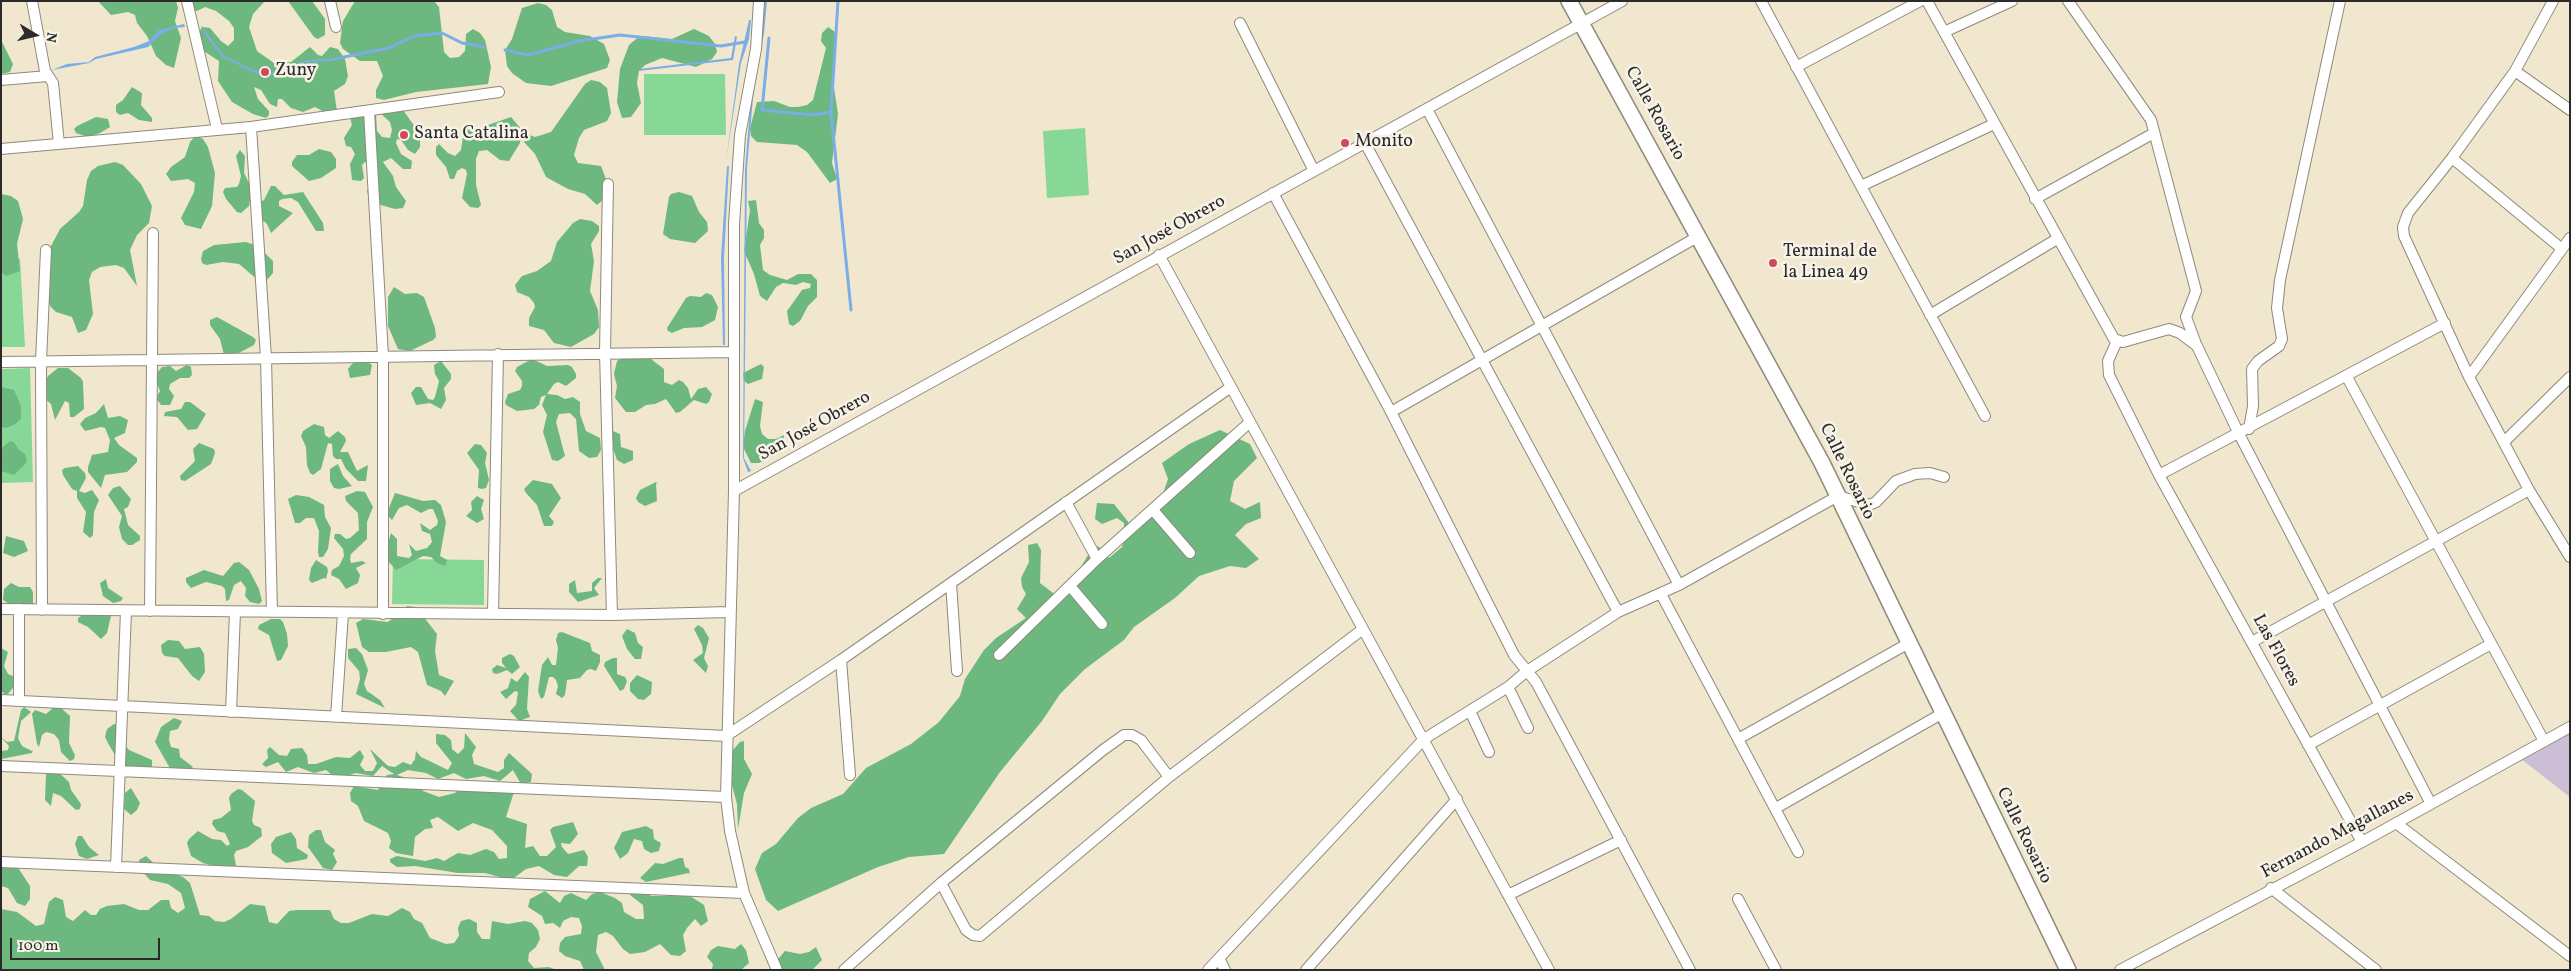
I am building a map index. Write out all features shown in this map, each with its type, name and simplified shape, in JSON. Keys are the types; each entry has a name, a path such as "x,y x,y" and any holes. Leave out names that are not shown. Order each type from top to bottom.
{"main road":[{"name":"Calle Rosario","path":"1569,1 1822,463 2068,970"}],"street":[{"path":"32,1 48,76 53,83 59,144"},
{"path":"187,1 216,129"},
{"path":"330,1 336,27"},
{"path":"759,1 756,49 744,107 736,172 734,224 734,491 729,612 726,797 730,831 744,894 778,970"},
{"name":"San José Obrero","path":"734,491 1622,1"},
{"path":"1761,1 1984,416"},
{"path":"1796,67 1920,1"},
{"path":"1927,1 2110,335 2117,341 2169,329 2180,333 2197,346"},
{"path":"1944,32 2012,1"},
{"path":"2068,1 2151,120 2196,291 2186,317 2197,346 2239,434 2431,804"},
{"path":"2249,428 2253,406 2252,369 2258,361 2279,346 2282,339 2277,308 2280,280 2340,1"},
{"path":"2553,1 2515,71 2452,158 2408,213 2404,227 2404,236 2469,377 2529,490 2568,552"},
{"path":"1240,23 1314,171"},
{"path":"2515,71 2570,110"},
{"path":"1,80 48,76"},
{"path":"1,149 251,127 369,112 499,92"},
{"path":"1427,109 1679,585"},
{"path":"369,112 383,356 383,614"},
{"path":"1861,186 1994,124"},
{"path":"251,127 266,358 272,612"},
{"path":"2035,200 2154,133"},
{"path":"1365,143 1618,612"},
{"path":"2452,158 2562,249"},
{"path":"608,184 604,352 612,615"},
{"path":"1273,193 1391,412 1514,655 1536,682 1690,970"},
{"path":"150,612 153,233"},
{"path":"1391,412 1699,236"},
{"path":"2469,377 2570,238"},
{"path":"1930,315 2056,239"},
{"path":"42,610 40,361 46,250"},
{"path":"1159,256 1549,970"},
{"path":"2159,475 2347,377 2445,323"},
{"name":"Las Flores","path":"2117,341 2108,361 2109,376 2159,475 2362,842"},
{"path":"1,362 604,352 734,352"},
{"path":"493,614 498,354"},
{"path":"2347,377 2544,741"},
{"path":"2504,442 2570,377"},
{"path":"1,700 726,736 842,660 1231,387"},
{"path":"1000,655 1097,559 1250,422"},
{"path":"1208,970 1424,739 1508,687 1527,671 1618,612 1662,594 1838,496 1869,505 1876,502 1896,481 1909,476 1930,473 1944,477"},
{"path":"2252,642 2529,490"},
{"path":"1066,502 1097,559"},
{"path":"1153,510 1190,553"},
{"path":"952,583 958,671"},
{"path":"1070,586 1102,624"},
{"path":"1662,594 1798,852"},
{"path":"1,609 150,612 612,615 729,612"},
{"path":"19,609 19,700"},
{"path":"116,867 126,611"},
{"path":"231,712 235,612"},
{"path":"336,717 343,613"},
{"path":"941,883 966,930 972,935 980,936 1169,777 1363,629"},
{"path":"1738,739 1909,643"},
{"path":"2308,744 2491,644"},
{"path":"842,660 850,775"},
{"path":"1508,687 1528,728"},
{"path":"1470,711 1489,752"},
{"path":"1776,808 1943,713"},
{"name":"Fernando Magallanes","path":"2120,970 2271,888 2362,842 2570,728"},
{"path":"844,970 941,883 1103,750 1124,735 1132,735 1142,740 1169,777"},
{"path":"1,766 726,797"},
{"path":"1306,970 1457,799"},
{"path":"2396,823 2570,956"},
{"path":"1508,895 1621,840"},
{"path":"1,862 744,894"},
{"path":"2271,888 2376,970"},
{"path":"1738,899 1776,970"},
{"path":"1219,958 1225,970"}],"shaded area":[{"path":"2570,733 2570,797 2521,759"}],"green space":[{"path":"98,1 176,1 178,8 175,21 181,38 174,68 166,65 156,56 147,36 137,23 135,15 128,12 111,15"},
{"path":"189,1 265,1 253,14 249,27 257,51 274,63 291,62 310,47 318,55 322,56 330,47 338,49 345,59 348,76 345,84 334,91 337,111 326,113 315,107 303,112 291,108 282,99 278,99 277,107 270,104 261,90 254,87 258,99 269,111 269,115 266,118 253,114 232,102 218,81 219,61 202,50 198,34 202,27 210,28 228,46 234,40 234,28 229,21 216,11 205,7 197,11 193,10"},
{"path":"288,1 312,1 325,19 325,35 318,39 314,37"},
{"path":"355,1 434,1 439,7 444,52 450,58 459,57 465,51 466,34 473,29 480,33 485,40 491,67 488,84 416,92 384,100 376,98 376,90 383,76 377,61 360,61 343,49 340,43 343,21"},
{"path":"538,3 546,5 552,10 557,27 565,32 590,36 604,44 610,60 607,68 551,86 526,83 512,73 507,66 505,50 512,39 522,8"},
{"path":"828,27 835,32 833,81 838,114 832,163 837,179 830,183 807,152 797,145 757,142 751,136 750,128 757,102 774,101 790,107 798,107 807,105 813,100 826,48 821,41 822,33"},
{"path":"694,29 709,36 715,44 717,52 712,59 696,67 662,58 645,65 639,71 637,83 641,103 631,117 622,118 617,102 620,69 629,45 643,36 672,39"},
{"path":"1,40 13,64 10,72 1,74"},
{"path":"644,74 725,74 726,135 644,135"},
{"path":"591,80 600,82 607,88 611,113 607,121 584,130 579,138 574,155 578,163 601,166 608,184 604,199 597,205 585,194 568,189 546,177 535,154 524,142 527,134 535,137 551,132 585,84"},
{"path":"132,87 142,93 141,105 152,118 152,122 139,120 128,113 120,115 116,112 116,105 123,100"},
{"path":"363,105 371,107 376,114 377,131 382,137 390,138 392,130 390,122 380,113 403,110 420,134 420,147 415,154 408,150 401,140 397,139 396,143 401,154 412,161 411,169 403,169 391,158 383,162 393,176 396,187 406,201 403,208 395,209 370,202 367,191 370,183 368,163 365,162 362,165 364,178 361,181 352,180 350,164 355,154 351,147 346,146 344,138 352,125 350,117 352,109"},
{"path":"96,117 108,119 110,127 88,137 76,133 74,129 77,126"},
{"path":"511,117 522,130 520,143 509,161 500,160 487,150 479,151 476,159 476,185 481,205 478,208 470,207 462,198 467,174 466,170 462,168 457,171 454,179 450,179 446,167 436,155 436,147 439,144 448,153 455,156 461,150 464,130 468,129 478,136 482,135 488,125"},
{"path":"1085,128 1089,195 1047,198 1043,131"},
{"path":"196,135 203,139 208,147 215,173 212,206 201,229 185,225 181,218 194,192 195,183 188,179 171,181 166,174 171,167 185,157 190,142"},
{"path":"319,149 331,152 336,159 336,168 321,178 309,181 292,166 292,162 297,155 309,155"},
{"path":"240,150 245,156 244,173 252,189 249,206 241,213 237,212 226,199 223,192 225,188 237,187 239,184 241,176 236,156"},
{"path":"115,162 123,165 141,184 152,206 149,223 137,235 130,250 137,286 124,268 116,265 100,267 92,272 89,280 93,314 86,330 78,333 72,317 56,312 50,306 48,298 51,246 60,229 83,206 87,180 91,171 98,166"},
{"path":"271,186 275,186 284,195 303,192 323,223 324,231 316,231 298,202 291,198 279,201 279,206 293,213 271,233 267,224 258,216 257,204 264,200"},
{"path":"679,192 692,196 699,212 707,222 708,231 695,243 670,239 663,234 669,197 671,194"},
{"path":"1,194 11,196 18,201 23,219 17,244 20,271 6,276 1,272"},
{"path":"756,200 759,223 764,230 764,238 760,245 763,270 770,275 787,280 798,274 811,274 817,280 817,297 808,306 800,321 793,326 789,324 787,311 802,290 810,288 811,284 803,282 796,285 783,283 776,287 767,301 760,296 754,274 744,251 750,210 748,201"},
{"path":"580,219 592,221 599,226 599,231 591,244 594,261 590,291 598,310 599,327 594,334 571,347 554,343 544,330 529,326 529,318 535,307 534,303 529,297 517,292 515,285 522,276 537,271 551,261 557,242 573,223"},
{"path":"246,242 258,246 273,261 273,273 266,281 258,280 239,264 223,262 206,265 202,263 203,251 214,245"},
{"path":"1,259 20,259 25,347 1,347"},
{"path":"394,287 405,294 417,293 424,297 435,328 436,337 433,340 410,351 398,349 388,326 388,297"},
{"path":"706,293 712,295 718,307 715,320 702,327 684,328 672,333 668,331 667,328 686,298 690,296 701,297"},
{"path":"217,317 253,337 256,340 254,345 235,355 224,355 220,339 210,325 210,320"},
{"path":"624,356 647,356 664,369 664,382 672,385 679,380 683,382 688,388 691,399 698,389 706,387 712,394 709,402 706,404 694,400 680,412 676,413 666,399 655,404 646,405 635,412 626,412 615,398 617,386 614,374 617,361"},
{"path":"532,359 547,366 568,365 572,367 576,378 566,386 558,382 554,384 547,394 557,395 565,399 573,397 580,402 580,414 586,431 600,438 601,450 597,457 589,458 579,451 576,419 570,413 559,414 556,422 565,456 558,461 552,460 543,432 547,415 542,405 546,395 541,397 539,404 541,403 534,409 517,411 506,405 505,402 508,394 520,390 522,386 522,381 515,371 517,367"},
{"path":"365,360 372,365 370,375 350,378 348,369 352,364"},
{"path":"441,361 451,374 451,379 444,388 446,400 441,409 430,403 416,405 411,393 416,387 421,387 428,399 433,400 435,397 439,381 435,374 434,365"},
{"path":"761,364 764,367 762,379 748,384 744,381 743,373"},
{"path":"187,365 191,367 192,375 189,378 180,378 170,384 169,389 174,396 170,405 161,405 156,398 160,391 154,376 162,367 170,366 176,371"},
{"path":"30,368 33,482 1,483 1,369"},
{"path":"58,368 68,368 81,378 83,382 84,409 74,417 70,417 69,403 65,401 55,420 51,404 44,398 42,389 48,376"},
{"path":"1,387 14,390 21,406 21,419 14,425 5,428 1,427"},
{"path":"755,399 763,402 760,426 762,434 768,439 776,439 784,435 782,452 759,463 751,463 743,447 745,431"},
{"path":"185,402 190,402 206,414 197,429 188,430 177,417 164,416 165,412 181,409"},
{"path":"104,404 108,418 120,416 128,420 125,433 114,438 119,445 137,458 137,462 127,472 105,475 101,488 88,472 88,467 92,455 108,452 110,440 105,428 101,427 85,431 80,424 85,418 96,413"},
{"path":"314,424 324,427 325,435 329,438 338,431 345,437 346,441 340,452 348,452 357,471 368,465 366,481 358,481 346,469 341,459 336,459 333,456 332,444 328,443 321,469 313,475 310,473 307,465 306,447 301,436 303,431"},
{"path":"1220,430 1250,444 1257,458 1234,481 1230,501 1245,509 1260,502 1261,518 1246,524 1235,535 1259,559 1246,568 1230,566 1199,576 1175,598 1134,627 1124,640 1085,669 1060,694 1042,721 1000,772 944,854 909,857 878,867 778,911 766,900 755,869 762,853 776,844 798,818 811,808 843,794 866,768 911,744 939,722 960,696 965,679 984,650 996,638 1026,618 1017,609 1026,594 1022,587 1021,578 1029,562 1028,545 1037,543 1041,550 1040,583 1053,593 1062,593 1078,572 1091,550 1098,546 1109,558 1122,547 1124,523 1117,518 1102,524 1095,519 1097,503 1114,504 1129,523 1137,526 1158,508 1168,479 1162,463 1189,444"},
{"path":"613,431 620,434 621,447 633,451 633,460 624,464 617,460 610,440"},
{"path":"10,441 14,442 18,449 25,454 27,462 14,475 1,471 1,453 3,447"},
{"path":"199,443 214,449 215,453 211,464 185,481 181,480 180,476 195,461 193,449"},
{"path":"475,444 481,445 487,453 485,463 489,480 486,488 482,489 478,488 479,470 467,453"},
{"path":"338,464 343,476 352,486 339,489 334,488 330,481 330,469"},
{"path":"78,466 85,473 86,478 79,491 85,493 92,490 99,500 94,512 93,535 90,538 83,532 86,512 77,498 77,491 72,489 62,470"},
{"path":"533,480 552,484 561,498 549,516 554,522 552,526 544,526 537,505 524,489"},
{"path":"656,482 659,485 656,483 657,501 645,506 638,502 636,498 640,490"},
{"path":"120,486 131,499 128,507 124,509 128,525 140,536 140,540 132,545 128,545 122,539 119,527 122,516 108,495 113,488"},
{"path":"357,491 365,492 373,507 367,522 367,539 351,554 350,559 351,563 362,561 366,563 356,568 360,575 358,583 346,589 339,579 331,575 332,570 339,566 344,556 343,549 334,538 335,534 340,534 346,539 350,538 359,530 358,513 346,501 345,496"},
{"path":"395,493 423,501 435,500 441,505 446,522 440,556 448,559 445,566 437,563 431,557 423,556 396,570 388,561 385,553 391,533 397,539 397,556 409,558 412,555 409,544 416,551 427,548 432,542 430,534 422,531 420,523 430,530 437,525 438,521 433,509 421,513 407,505 399,508 392,520 389,517 389,508"},
{"path":"296,495 309,497 324,505 325,517 331,528 328,549 323,557 319,557 319,531 314,518 306,518 300,523 295,523 288,499"},
{"path":"477,496 484,500 481,509 484,519 477,523 466,516 472,510 471,502"},
{"path":"6,536 24,541 28,551 14,557 3,553"},
{"path":"393,559 484,560 484,605 392,604"},
{"path":"316,560 327,567 328,571 326,579 324,578 312,583 309,580 311,568"},
{"path":"239,562 249,570 259,589 262,601 259,604 250,602 245,596 246,588 241,581 234,585 229,600 226,601 225,589 222,586 206,582 191,588 186,582 186,578 204,570 223,576 234,563"},
{"path":"598,578 602,578 594,588 599,595 578,602 569,592 569,584 575,580 577,593 592,591 592,583"},
{"path":"106,579 108,588 123,598 121,601 113,603 103,596 100,583"},
{"path":"11,583 19,587 30,587 33,592 33,604 9,604 3,600 4,589"},
{"path":"407,606 416,607 437,634 435,651 439,675 454,681 445,696 441,691 427,685 418,652 411,647 386,652 369,652 362,647 356,623 363,619 388,622"},
{"path":"92,609 105,611 111,616 107,633 101,639 88,627 78,622 78,618"},
{"path":"271,619 280,619 287,634 288,646 281,660 277,661 269,635 258,629 259,625"},
{"path":"698,625 703,628 709,638 704,658 708,666 706,673 693,660 703,653 702,645 694,629"},
{"path":"627,629 635,633 638,643 643,647 641,659 635,659 627,649 622,636"},
{"path":"562,632 590,643 592,651 600,655 600,662 596,671 587,670 580,678 567,680 565,695 562,698 556,694 558,686 556,680 553,677 549,677 544,697 541,699 538,691 542,665 548,657 552,665 556,665 558,648 556,640 558,633"},
{"path":"168,640 179,641 185,649 200,647 204,654 205,672 199,681 192,676 178,658 165,656 162,653 161,645"},
{"path":"1,648 8,652 4,666 8,674 15,677 16,684 8,694 4,694 1,690"},
{"path":"356,648 362,654 368,670 364,684 367,691 380,700 385,708 356,694 360,679 359,671 348,658 348,649"},
{"path":"510,654 514,656 520,667 512,674 507,670 497,674 493,673 492,669 497,665 506,668 502,663 502,658"},
{"path":"617,658 617,674 625,677 627,681 624,689 620,691 604,666 605,662"},
{"path":"525,672 529,677 527,709 530,717 519,721 510,711 516,705 518,692 515,691 506,699 500,692 508,688 511,678 517,682"},
{"path":"637,675 652,682 651,694 644,700 638,699 630,691 630,683"},
{"path":"24,707 31,712 21,721 18,738 22,746 32,751 33,749 32,753 1,759 1,751 8,750 9,746 1,737 7,742 14,741 21,710"},
{"path":"53,708 61,708 70,716 69,743 75,755 74,759 70,761 61,752 59,740 54,734 46,732 42,735 39,747 37,744 32,714 35,710 46,714"},
{"path":"174,718 182,721 178,729 170,731 169,740 171,747 179,749 180,757 193,767 187,774 171,770 155,742 161,727"},
{"path":"114,724 122,725 124,743 129,750 152,760 152,767 145,772 127,767 118,760 105,737 107,729"},
{"path":"465,733 476,747 472,755 474,764 498,772 504,768 504,760 509,753 532,774 531,782 521,784 513,770 500,781 484,776 466,779 454,773 438,779 426,773 408,770 397,775 412,780 419,784 423,791 439,797 455,793 461,787 514,792 506,817 527,824 525,848 533,846 540,856 547,856 556,847 550,830 553,827 573,822 578,834 570,844 561,843 562,847 568,854 584,850 588,857 587,866 579,866 567,877 554,875 539,866 526,869 511,880 485,873 458,873 415,866 397,867 390,862 390,859 397,856 425,861 437,858 444,861 458,853 470,855 486,849 494,852 499,859 507,858 507,846 492,830 473,823 458,831 438,817 430,820 433,828 425,829 415,837 413,856 396,853 389,848 391,841 388,833 364,821 358,806 351,801 350,793 354,786 378,790 387,775 394,774 382,766 373,776 356,773 341,778 333,776 326,770 314,773 298,767 286,772 278,762 266,767 262,764 268,758 267,750 270,747 279,755 287,756 291,749 302,748 307,755 308,764 316,764 336,757 350,758 360,750 364,757 360,765 365,771 373,771 377,763 370,749 388,766 395,767 403,762 411,765 415,759 416,751 421,757 448,770 452,763 436,743 436,734 445,735 451,740 452,749 458,754 464,748"},
{"path":"744,741 744,759 752,774 744,793 738,829 737,804 730,778 732,751 740,742"},
{"path":"56,770 69,782 71,790 81,804 80,809 76,810 61,796 53,793 51,806 45,800 46,775 48,772"},
{"path":"131,788 140,803 137,810 131,815 124,809 125,793"},
{"path":"238,789 255,801 252,821 254,825 261,828 262,836 248,847 236,851 234,855 236,865 233,869 228,870 203,863 191,856 187,843 198,831 212,839 221,840 227,846 230,844 225,833 217,831 212,824 213,820 221,818 231,810 229,798"},
{"path":"646,826 653,830 654,839 661,843 659,851 651,853 644,849 642,841 634,839 628,853 620,859 614,848 622,832"},
{"path":"316,830 321,830 325,842 335,850 333,854 337,862 332,870 323,868 308,847 309,835"},
{"path":"291,832 296,839 297,848 308,855 307,859 286,863 272,853 271,844 276,837"},
{"path":"78,836 82,836 89,847 99,855 87,859 79,856 75,844"},
{"path":"1,856 13,860 30,886 30,899 25,906 17,903 8,888 1,886"},
{"path":"146,856 158,867 183,877 190,883 200,915 209,916 215,921 224,922 231,919 250,904 265,906 269,922 277,924 289,911 330,910 334,919 341,923 349,923 372,914 388,916 402,908 410,912 414,919 422,923 430,938 446,944 454,943 459,936 458,928 461,921 469,919 477,923 477,932 482,939 490,939 492,921 508,924 525,921 532,923 538,930 540,939 536,947 529,953 528,961 534,968 549,967 556,970 1,970 1,909 17,912 36,926 44,924 49,902 55,897 63,900 66,917 73,921 85,910 91,915 96,915 100,909 107,906 124,904 139,910 148,910 161,900 169,900 171,908 178,913 185,908 181,893 168,884 150,880 139,868 139,860"},
{"path":"683,858 685,867 689,869 690,875 689,873 646,882 640,878 655,863 663,864"},
{"path":"636,890 644,890 651,896 666,896 673,892 690,896 704,905 708,921 701,926 695,919 687,928 683,935 686,951 680,956 671,955 660,944 645,952 630,954 623,949 613,936 606,932 598,935 596,952 605,970 584,970 580,961 565,956 559,951 560,943 565,937 581,934 582,926 579,918 571,917 563,921 560,928 553,923 545,924 542,916 528,907 530,899 545,891 560,903 564,896 571,893 586,900 592,894 600,892 622,903 624,912 636,919 644,919 643,905 630,895"},
{"path":"741,944 746,950 749,963 741,970 712,970 713,964 707,957 711,950 718,946 735,949"},
{"path":"816,947 822,960 812,970 774,970 774,964 785,951 800,954 809,952"}],"water":[{"path":"765,1 767,1 764,33 753,98 747,168 744,458 751,471 748,472 743,458 745,169 751,97 760,53"},
{"path":"749,20 751,20 749,39 741,63 726,161 739,64"},
{"path":"184,24 185,27 174,28 161,34 148,47 96,59 89,63 52,70 67,64 89,62 95,57 134,47 149,41 159,30"},
{"path":"201,25 224,56 256,71 271,73 308,60 330,59 342,56 343,58 330,61 308,62 272,75 257,74 222,57 204,33"},
{"path":"735,36 737,37 733,60 639,71 639,69 731,58"},
{"path":"727,166 729,166 724,257 725,345 723,345 721,257"}],"waterway":[{"path":"838,1 831,112 851,310"},
{"path":"339,58 389,48 414,36 442,33 462,43 484,47"},
{"path":"505,50 528,55 579,41 620,35 721,46 745,42"},
{"path":"769,38 762,110 812,115 831,112"}],"place":[{"name":"Zuny","path":"265,72"},
{"name":"Santa Catalina","path":"404,135"},
{"name":"Monito","path":"1345,143"},
{"name":"Terminal de la Linea 49","path":"1773,263"}]}
